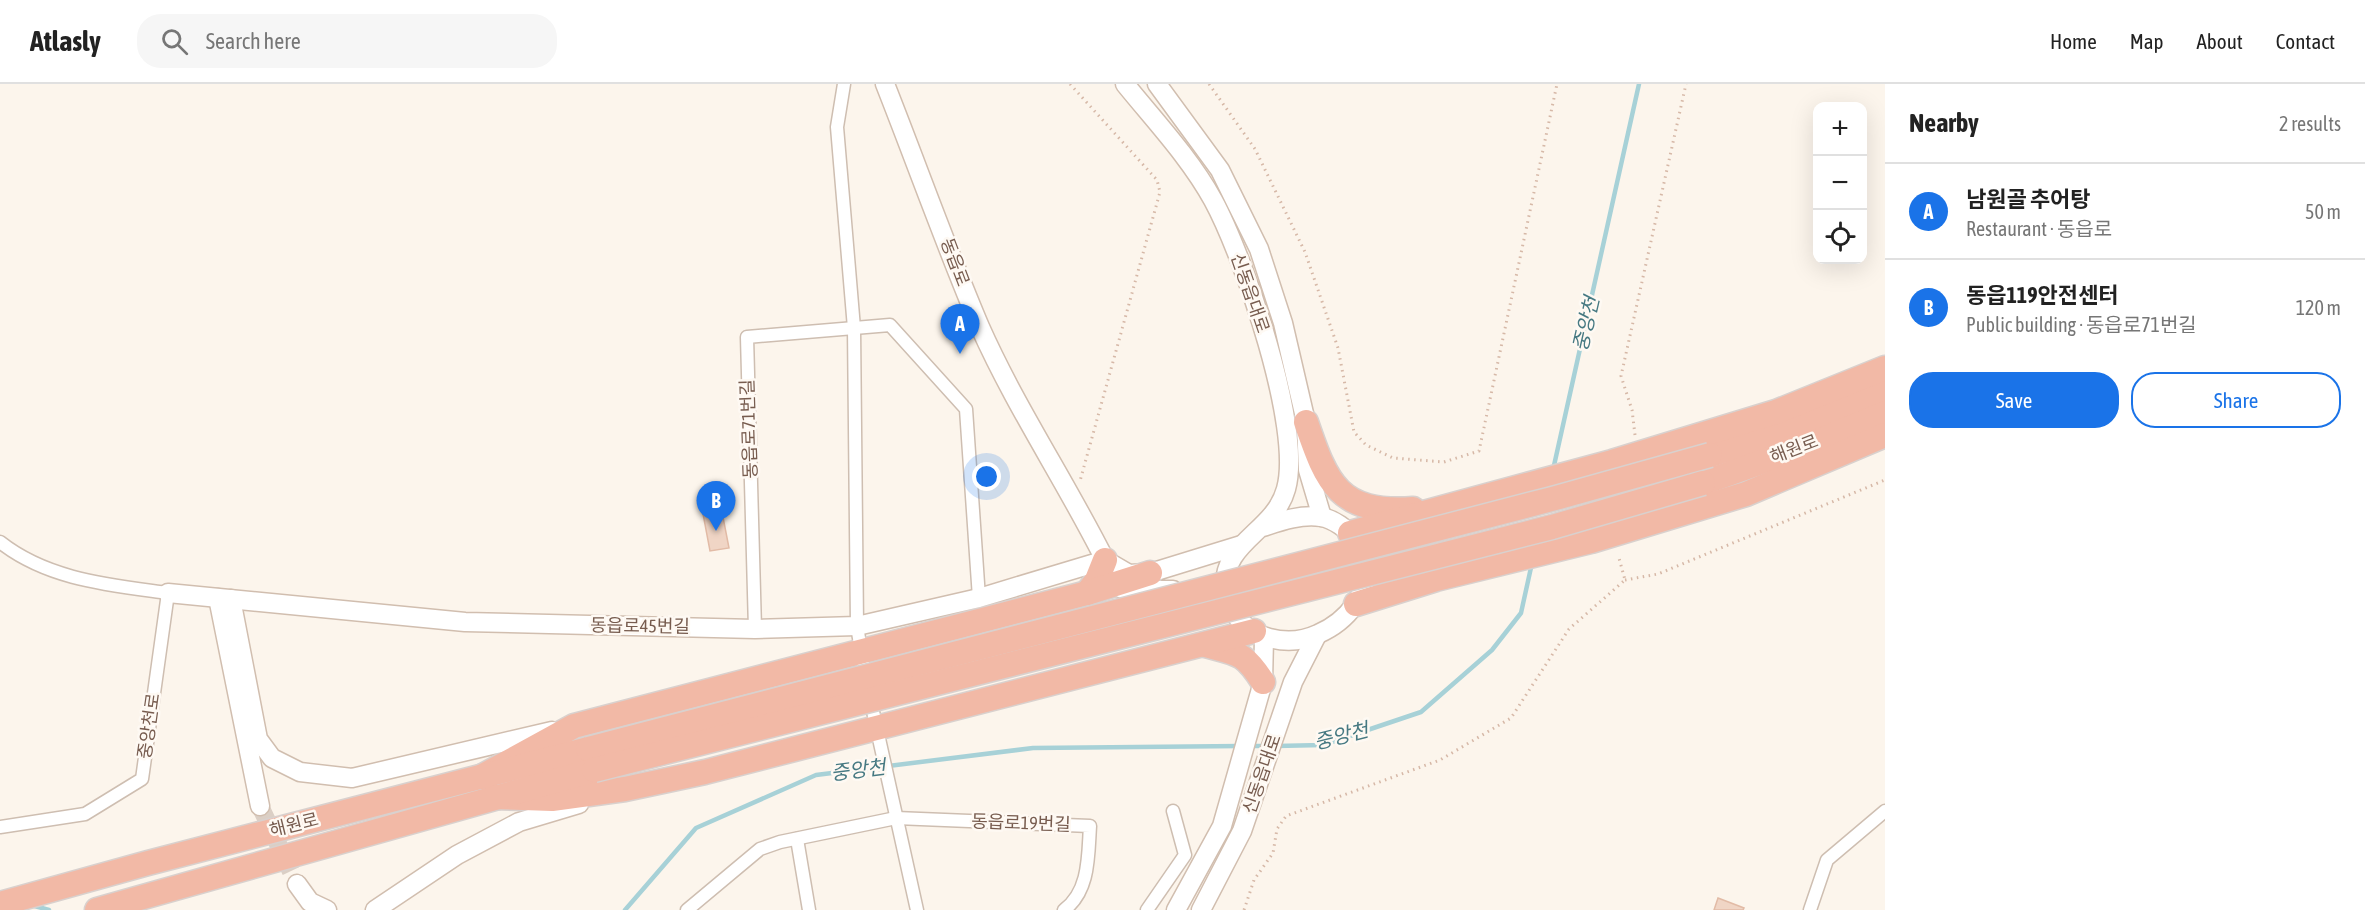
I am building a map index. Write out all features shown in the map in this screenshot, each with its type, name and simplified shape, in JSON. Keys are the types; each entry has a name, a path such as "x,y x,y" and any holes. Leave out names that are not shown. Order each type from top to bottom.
{"highway":[{"path":"1350,533 1612,462 1776,412 1885,368"},
{"name":"해원로","path":"0,904 148,863 487,787 1552,500 1710,455 1800,426 1885,391"},
{"name":"해원로","path":"591,759 1552,527 1702,483 1806,446 1885,413"},
{"path":"1306,422 1321,466 1335,489 1362,505 1395,510 1449,507"},
{"path":"1356,604 1436,579 1591,540 1746,494 1885,435"},
{"path":"1087,593 1098,580 1106,560"},
{"path":"487,787 574,726 860,650 1116,586 1150,573"},
{"path":"487,787 552,799 625,789 878,734 1205,645 1259,635"},
{"path":"1205,645 1239,655 1250,661 1263,682"},
{"name":"해원로","path":"97,910 204,880 487,787"}],"street":[{"path":"844,84 837,127 854,328 857,627 894,813 917,910"},
{"name":"동읍로","path":"885,84 981,327 1022,411 1073,496 1106,560 1116,586"},
{"name":"신동읍대로","path":"1125,84 1174,142 1213,199 1233,243 1263,326 1278,393 1289,460 1286,491 1263,527"},
{"name":"신동읍대로","path":"1157,84 1220,170 1259,249 1283,323 1306,422 1308,470 1322,517"},
{"name":"동읍로71번길","path":"755,629 747,337 890,324 966,409 979,598"},
{"path":"1322,517 1350,533 1365,559 1364,585 1356,604 1334,626 1317,635 1300,640 1259,635 1238,621 1225,593 1229,561 1241,545 1263,527 1293,519 1322,517"},
{"path":"0,542 41,567 68,576 168,593"},
{"path":"1106,560 1129,574 1150,573 1241,545"},
{"name":"동읍로45번길","path":"168,593 465,622 755,629 857,627 979,598 1106,560"},
{"path":"1116,586 1125,590 1206,589 1225,593"},
{"name":"중앙천로","path":"0,827 85,814 142,779 168,593"},
{"path":"225,598 258,739 272,758 300,772 352,778 574,726"},
{"path":"225,598 260,806"},
{"name":"신동읍대로","path":"1176,910 1222,826 1263,682 1259,635"},
{"name":"신동읍대로","path":"1202,910 1242,831 1293,682 1317,635"},
{"path":"375,910 457,855 519,822 625,789"},
{"path":"1810,910 1827,860 1885,811"},
{"path":"1147,910 1185,855 1173,812"},
{"name":"동읍로19번길","path":"687,910 760,849 894,813 1090,826 1085,878 1074,903 1064,910"},
{"path":"797,839 809,910"},
{"path":"297,884 310,902 327,910"}],"path":[{"path":"1070,84 1157,180 1160,192 1081,478 1073,496"},
{"path":"1209,84 1255,149 1305,252 1338,348 1354,432 1366,445 1393,458 1444,462 1479,451 1557,84"},
{"path":"1635,435 1632,410 1621,376 1687,85"},
{"path":"1244,910 1254,880 1273,853 1276,829 1286,816 1440,760 1511,718 1569,629 1625,580 1658,574 1885,480"},
{"path":"1619,558 1625,580"}],"building":[{"path":"722,512 729,548 710,551 703,514"},
{"path":"1718,898 1744,908 1743,910 1714,910"}],"waterway":[{"name":"중앙천","path":"1553,470 1639,84"},
{"name":"중앙천","path":"1276,746 1323,745 1421,712 1492,650 1521,613 1532,563"},
{"name":"중앙천","path":"625,910 696,828 816,775 1033,748 1241,746"},
{"name":"중앙천","path":"1249,746 1268,746"},
{"name":"중앙천","path":"31,905 49,910"}],"tunnel":[{"path":"260,806 297,884"}],"place":[{"name":"남원골 추어탕","path":"960,354"},
{"name":"동읍119안전센터","path":"716,531"}]}
